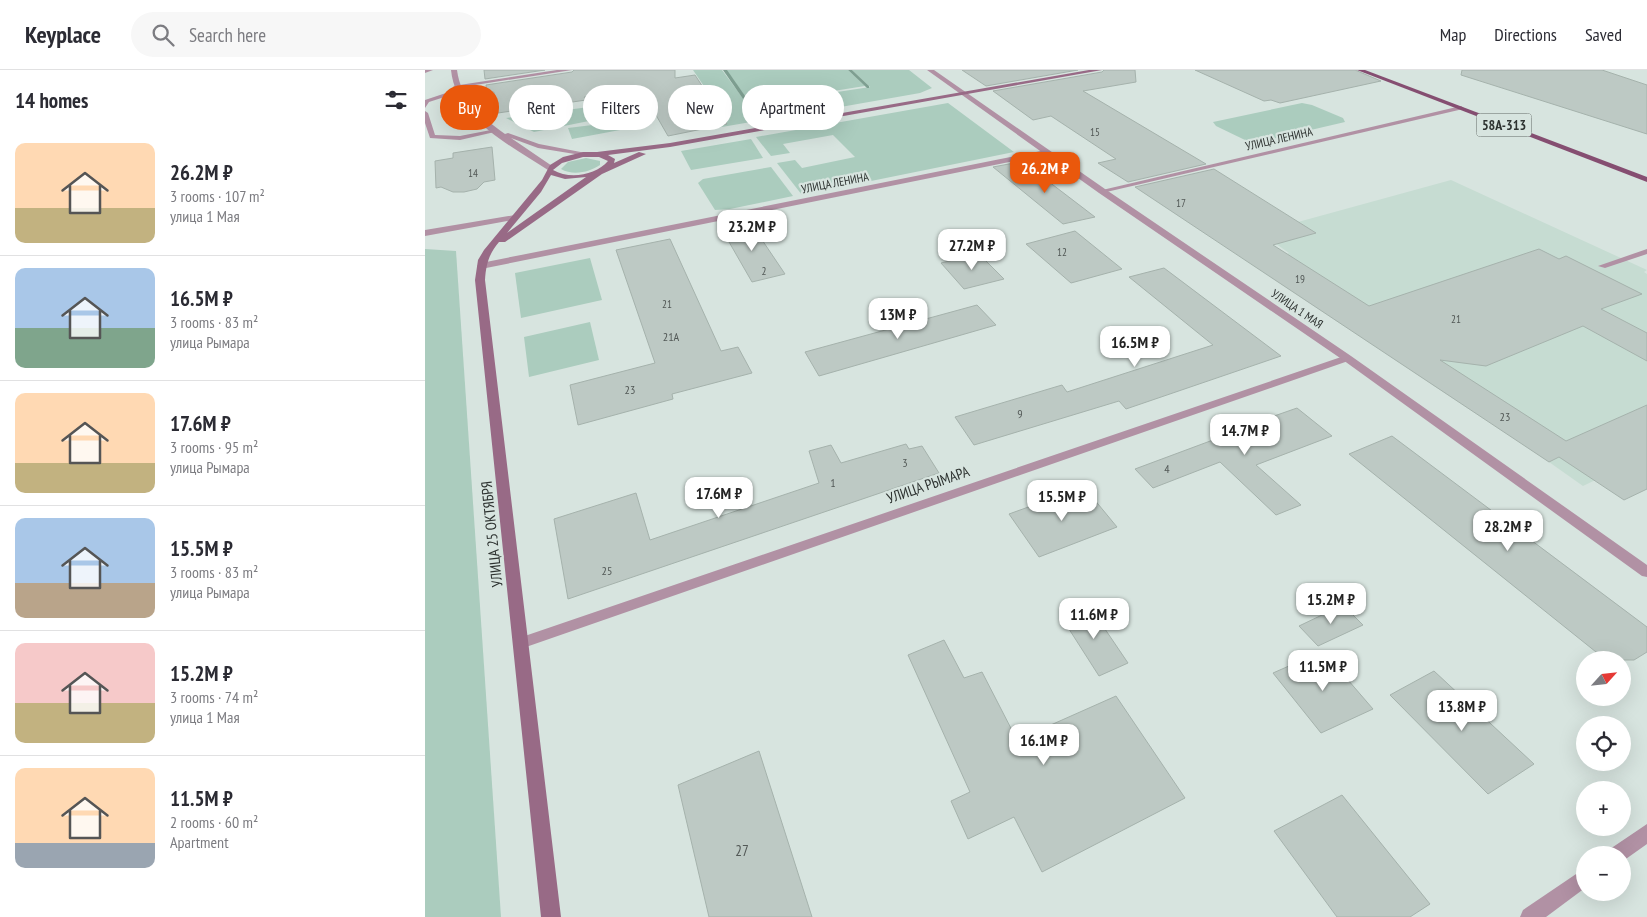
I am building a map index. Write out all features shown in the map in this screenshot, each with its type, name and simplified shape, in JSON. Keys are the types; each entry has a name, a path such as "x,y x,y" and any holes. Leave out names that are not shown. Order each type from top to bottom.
{"main road":[{"path":"670,145 603,170 570,177 561,176 551,170 560,161 587,154 670,145 1099,70"},
{"name":"58А-313","path":"1360,70 1647,180"},
{"path":"488,250 603,170 611,161 609,158 597,154"},
{"name":"УЛИЦА 25 ОКТЯБРЯ","path":"551,170 482,258 480,280 551,917"}],"street":[{"path":"454,70 456,85"},
{"path":"476,85 569,70"},
{"name":"УЛИЦА 1 МАЯ","path":"930,70 1102,191 1347,358 1647,572"},
{"name":"УЛИЦА ЛЕНИНА","path":"1102,191 1461,108"},
{"path":"496,130 538,146 587,154"},
{"path":"496,130 513,145 551,170"},
{"name":"УЛИЦА ЛЕНИНА","path":"481,266 1046,152"},
{"path":"425,233 515,218"},
{"name":"УЛИЦА РЫМАРА","path":"521,643 1347,358"},
{"path":"1629,846 1647,833"},
{"path":"1530,917 1576,884"}],"lane":[{"path":"425,71 430,70"},
{"path":"425,106 427,101 440,95"},
{"path":"425,113 432,137 460,138 496,130"},
{"path":"1602,266 1647,250"}],"shaded area":[{"path":"693,70 722,70 742,97 742,124 732,125 732,85 703,85"},
{"path":"725,70 848,70 865,86 844,89 844,85 742,85 742,92"},
{"path":"852,70 909,70 932,88 920,93 844,106 844,91 870,87"},
{"path":"948,103 1014,152 802,195 777,163 795,160 802,168 855,157 833,135 783,144 790,153 771,156 756,137 796,130 844,130 844,121"},
{"path":"1302,103 1312,105 1343,118 1345,122 1259,142 1245,140 1216,126 1213,122"},
{"path":"583,108 583,122 573,124 573,109"},
{"path":"583,126 583,130 620,130 572,139 569,130 573,130 573,127"},
{"path":"751,139 763,158 691,170 681,151"},
{"path":"586,158 600,161 600,165 591,170 581,172 561,169 568,162"},
{"path":"771,167 793,196 730,209 715,210 698,183 703,179"},
{"path":"1451,180 1647,270 1644,272 1647,274 1647,489 1616,470 1583,486 1549,462 1577,449 1434,386 1287,254 1289,253 1272,241 1302,225 1298,222"},
{"path":"425,249 456,251 501,917 425,917"},
{"path":"590,258 602,300 521,318 515,273"},
{"path":"590,322 599,360 529,377 524,337"}],"building":[{"path":"484,70 545,70 485,79"},
{"path":"574,70 675,70 675,78 695,75 702,85 668,85 668,130 698,130 668,136 658,119 658,85 583,85 583,100 573,102 573,85 509,85 509,111 499,113 499,85 486,85 572,72"},
{"path":"962,70 1078,70 986,86"},
{"path":"1104,70 1135,70 1136,82 1083,91 1206,164 1128,182 1098,163 1116,159 1051,116 1033,120 993,91 1102,72"},
{"path":"1195,70 1355,70 1381,81 1280,103 1271,100 1264,101"},
{"path":"1462,70 1602,70 1647,85 1647,134 1461,75"},
{"path":"492,147 495,180 484,182 477,189 464,192 453,192 441,187 436,188 435,161 453,158 453,153"},
{"path":"1014,163 1040,175 1095,217 1063,224 993,167"},
{"path":"1214,169 1316,233 1273,245 1369,306 1539,249 1559,259 1566,256 1642,294 1601,309 1647,333 1647,361 1583,326 1486,366 1440,360 1566,441 1647,405 1647,489 1624,500 1559,457 1549,462 1135,187"},
{"path":"750,222 785,274 752,282 721,228"},
{"path":"1075,231 1122,269 1071,283 1026,244"},
{"path":"670,239 721,351 738,347 752,373 672,394 673,399 578,425 570,385 655,363 616,250"},
{"path":"980,255 1004,279 964,289 941,263"},
{"path":"1164,268 1281,356 1126,409 1119,401 974,445 955,417 1062,385 1067,392 1213,345 1129,277"},
{"path":"977,305 996,325 819,376 805,352"},
{"path":"1297,408 1332,436 1256,465 1301,505 1276,515 1220,462 1153,488 1135,469 1221,437 1220,435"},
{"path":"1392,436 1647,627 1647,652 1631,660 1631,651 1595,651 1349,454"},
{"path":"906,444 909,449 922,446 939,473 568,599 554,519 636,493 650,540 819,483 809,451 831,445 841,463"},
{"path":"1084,487 1117,527 1039,557 1009,514"},
{"path":"1088,604 1128,663 1099,676 1060,615"},
{"path":"1343,605 1363,625 1318,646 1299,626"},
{"path":"944,640 964,678 982,672 1017,740 1116,696 1185,798 1042,872 1014,817 968,839 951,801 970,792 908,655"},
{"path":"1323,651 1373,709 1321,733 1273,673"},
{"path":"1434,671 1534,764 1488,794 1390,695"},
{"path":"759,751 812,917 709,917 678,785"},
{"path":"1342,795 1430,904 1410,917 1337,917 1274,831"}],"waterway":[{"path":"725,70 742,94"},
{"path":"850,70 868,87"}]}
